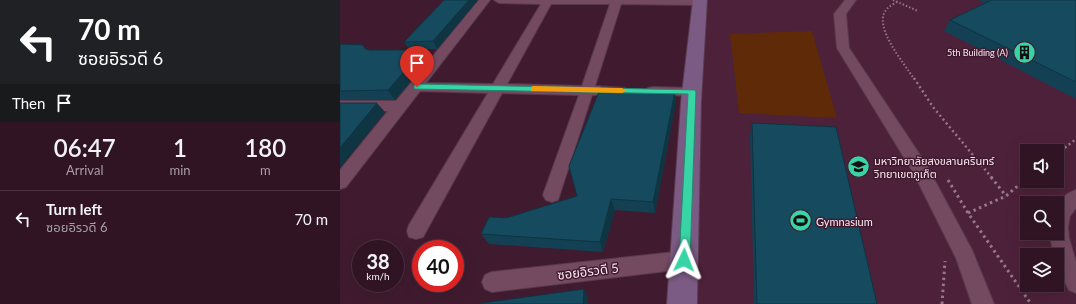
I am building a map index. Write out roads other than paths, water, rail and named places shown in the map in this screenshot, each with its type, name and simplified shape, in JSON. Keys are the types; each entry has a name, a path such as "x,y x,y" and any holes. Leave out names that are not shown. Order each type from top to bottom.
{"street":[{"path":"341,178 417,87 441,54 485,0"},
{"path":"499,0 700,1 692,92 682,304"},
{"path":"416,231 547,0"},
{"path":"851,0 840,14 844,48 920,169 965,256 983,304"},
{"path":"552,195 616,1"},
{"path":"425,54 441,54"},
{"path":"417,87 692,92"},
{"path":"340,106 401,106"},
{"path":"1076,197 1070,201 1063,211 1059,222 1059,237 1062,253 1069,271 1076,283"},
{"name":"ซอยอิรวดี 5","path":"492,282 684,260"}],"place":[{"name":"5th Building (A)","path":"1024,52"},
{"name":"มหาวิทยาลัยสงขลานครินทร์ วิทยาเขตภูเก็ต","path":"859,166"},
{"name":"Gymnasium","path":"801,221"}]}
